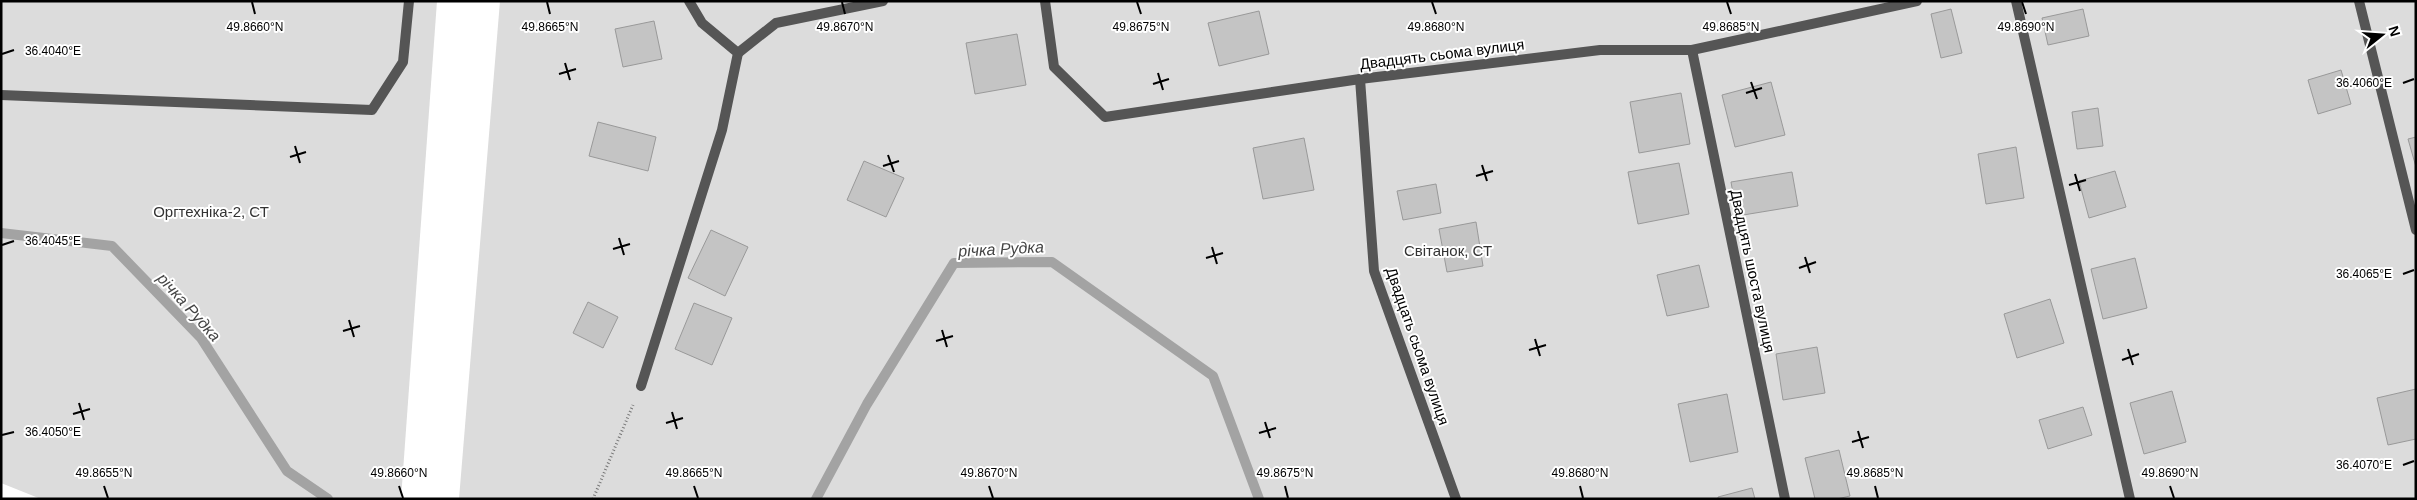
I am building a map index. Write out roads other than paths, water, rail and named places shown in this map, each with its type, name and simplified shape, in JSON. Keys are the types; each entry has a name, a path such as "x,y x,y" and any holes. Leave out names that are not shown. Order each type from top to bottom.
{"street":[{"path":"1,95 372,110 403,62 409,1"},
{"path":"689,1 702,23 738,53"},
{"path":"641,386 722,130 738,53 776,23 883,1"},
{"name":"Двадцять сьома вулиця","path":"1044,1 1054,67 1105,117 1360,79 1600,50 1692,50 1917,1"},
{"path":"2016,1 2130,499"},
{"path":"2359,1 2416,230"},
{"name":"Двадцять шоста вулиця","path":"1692,50 1785,499"},
{"name":"Двадцать сьома вулиця","path":"1360,79 1374,271 1456,499"}],"waterway":[{"name":"річка Рудка","path":"1,233 112,246 201,338 287,471 328,499"},
{"name":"річка Рудка","path":"816,499 867,404 954,263 1052,262 1213,376 1259,499"}],"park label":[{"name":"Оргтехніка-2, СТ","path":"211,211"},
{"name":"Світанок, СТ","path":"1448,250"}]}
